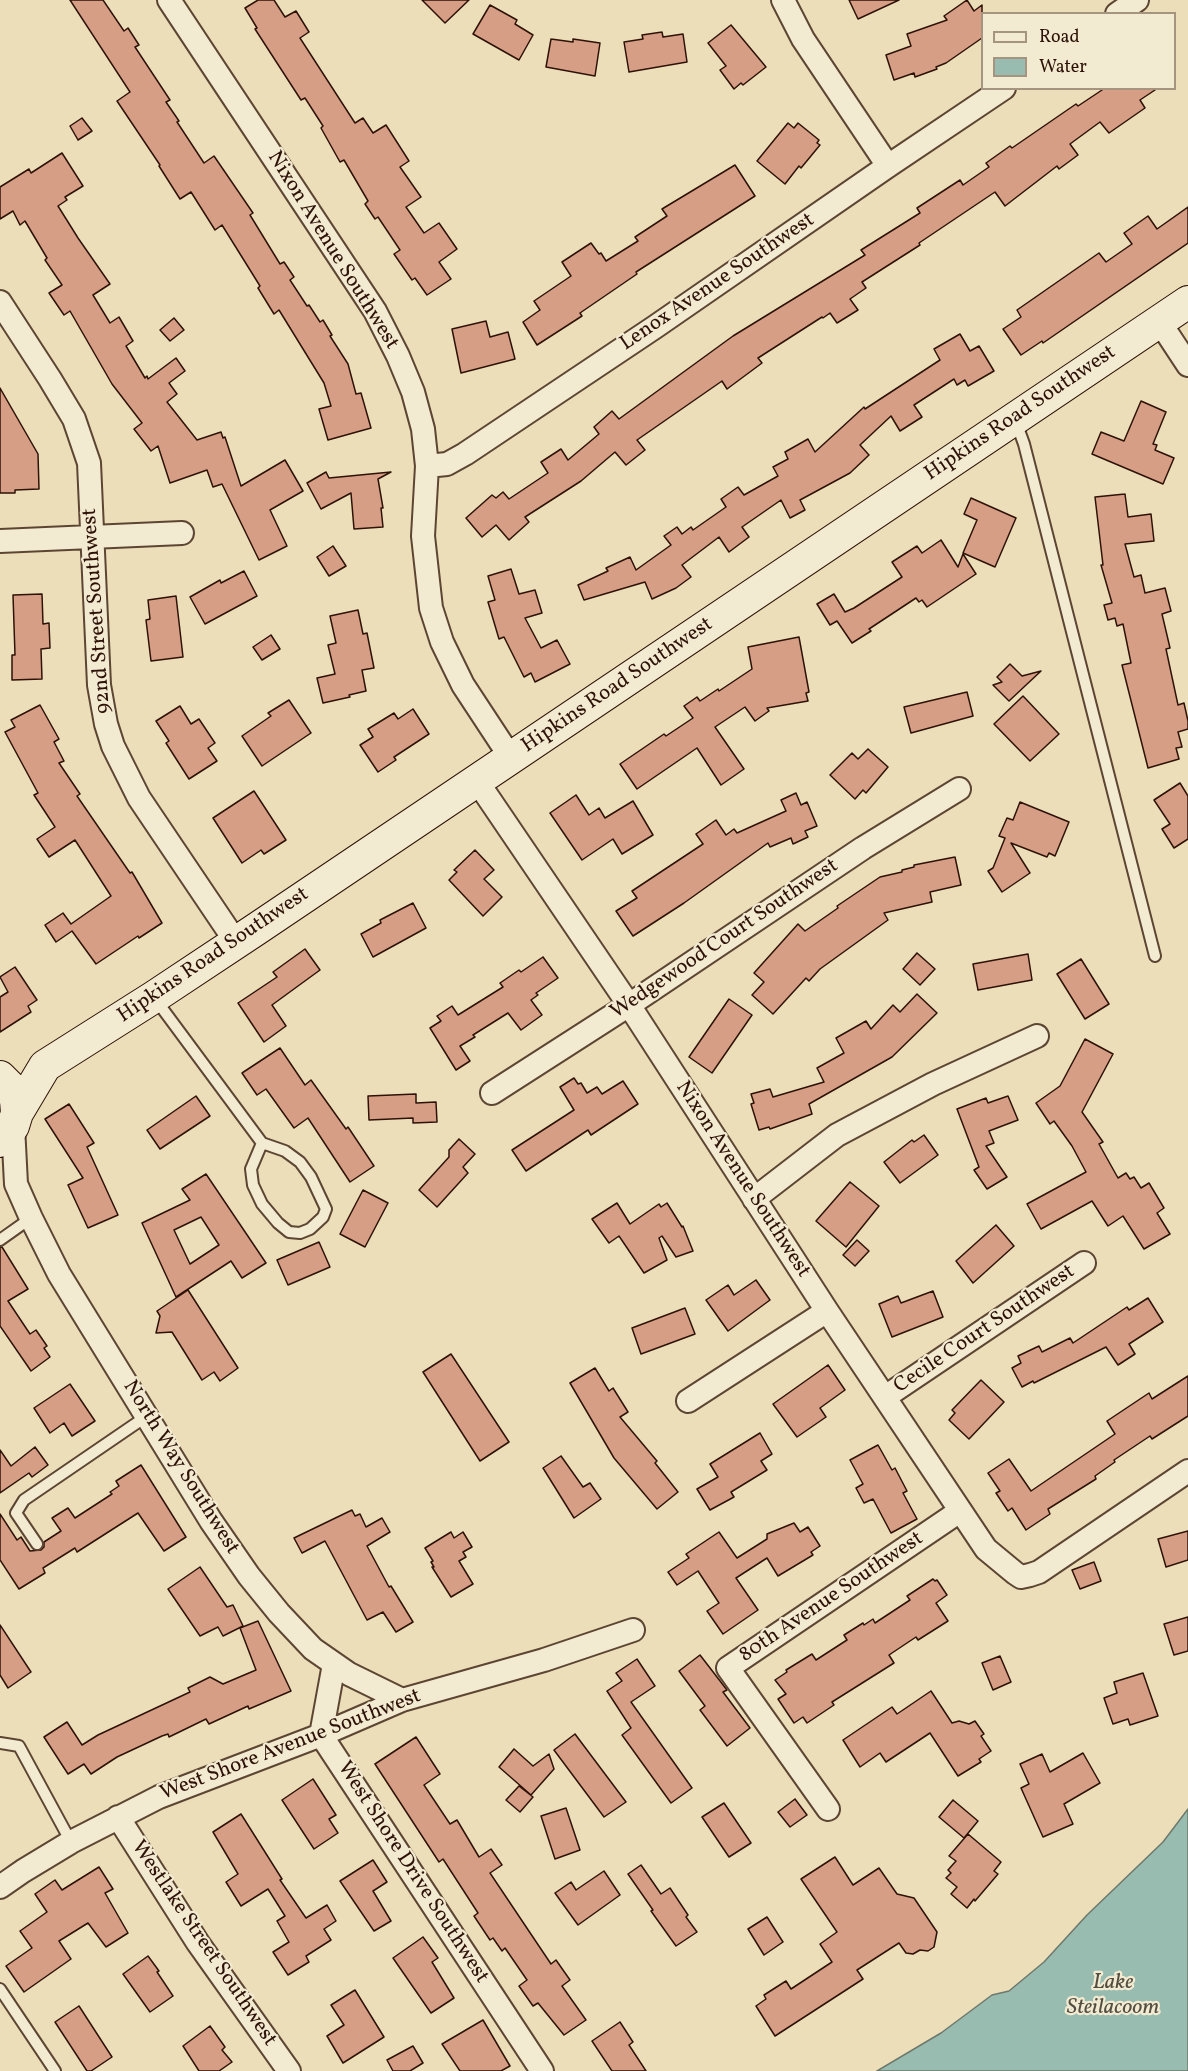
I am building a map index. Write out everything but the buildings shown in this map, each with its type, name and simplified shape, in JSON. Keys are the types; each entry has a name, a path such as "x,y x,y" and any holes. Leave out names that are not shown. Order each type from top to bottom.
{"street":[{"name":"Nixon Avenue Southwest","path":"168,0 375,311 398,356 413,392 423,429 427,466 423,536 431,608 442,642 463,685 512,758"},
{"path":"783,0 802,39 888,166"},
{"path":"1120,12 1137,0"},
{"name":"Lenox Avenue Southwest","path":"427,466 447,464 465,454 1001,90"},
{"name":"92nd Street Southwest","path":"0,302 74,419 88,462 99,685 106,724 113,746 139,798 236,942"},
{"name":"Hipkins Road Southwest","path":"0,1070 45,1066 154,998 1188,302"},
{"path":"1159,321 1188,365"},
{"path":"0,541 182,533"},
{"name":"Nixon Avenue Southwest","path":"477,781 629,1005 827,1311 986,1549 1021,1577 1039,1572 1188,1471"},
{"name":"Wedgewood Court Southwest","path":"492,1094 863,848 958,789"},
{"path":"754,1199 837,1135 933,1084 1037,1036"},
{"name":"Hipkins Road Southwest","path":"10,1127 45,1066"},
{"path":"0,1077 11,1088 16,1100 10,1127"},
{"name":"North Way Southwest","path":"10,1127 8,1178 59,1274 211,1521 249,1576 279,1613 313,1649 349,1674 402,1700"},
{"name":"Cecile Court Southwest","path":"885,1396 1084,1263"},
{"path":"688,1401 827,1311"},
{"name":"80th Avenue Southwest","path":"828,1809 728,1668 960,1511"},
{"name":"West Shore Avenue Southwest","path":"0,1887 71,1842 159,1797 321,1735 402,1700 544,1660 633,1630"},
{"path":"321,1735 334,1664"},
{"name":"West Shore Drive Southwest","path":"321,1735 542,2071"},
{"name":"Westlake Street Southwest","path":"118,1817 198,1943 289,2071"}],"lane":[{"path":"1015,418 1024,444 1155,956"},
{"path":"154,998 262,1143 285,1151 300,1162 311,1177 326,1209 323,1217 310,1229 300,1233 289,1232 262,1204 253,1185 251,1169 262,1143"},
{"path":"0,1240 31,1218"},
{"path":"37,1544 16,1513 24,1500 147,1416"},
{"path":"0,1743 19,1746 71,1842"},
{"path":"0,1989 55,2071"}],"water":[{"name":"Lake Steilacoom","path":"1188,1809 1188,2071 877,2071 941,2033 992,1995 1009,1991 1044,1962 1087,1915 1163,1842"}]}
